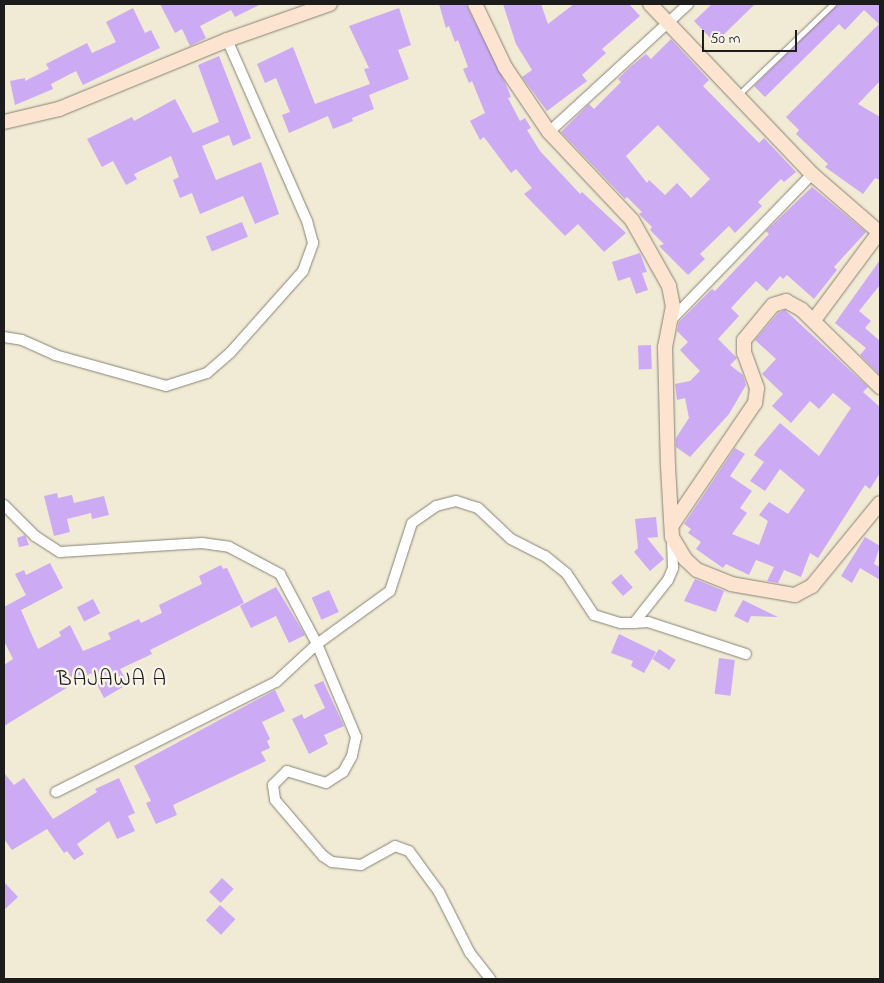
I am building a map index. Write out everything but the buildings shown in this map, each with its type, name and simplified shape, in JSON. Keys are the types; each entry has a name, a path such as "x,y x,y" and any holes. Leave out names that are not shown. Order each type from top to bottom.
{"street":[{"path":"4,122 59,109 228,40 330,4"},
{"path":"475,4 505,67 549,132 643,235 669,286 672,319 665,360 672,568 668,580 634,623"},
{"path":"650,4 670,22 736,97 812,174 880,232 814,320"},
{"path":"549,132 688,4"},
{"path":"4,337 22,340 55,356 166,386 207,373 230,354 303,271 313,243 307,221 228,40"},
{"path":"672,319 812,174"},
{"path":"672,531 755,404 757,388 744,353 747,334 773,305 782,301 814,320 880,387"},
{"path":"56,792 276,682 317,644 390,591 412,523 428,510 456,501 478,508 512,539 556,564 567,574 594,615 610,622 648,622 746,654"},
{"path":"672,531 685,559 710,576 749,589 795,595 812,586 880,503"},
{"path":"4,505 35,536 60,552 202,543 229,546 249,555 280,574 317,644 354,729 352,756 343,772 326,783 286,771 273,785 274,800 323,856 332,862 361,865 395,846 409,851 439,892 470,953 490,979"}],"lane":[{"path":"736,97 833,4"}],"district":[{"name":"BAJAWA A","path":"112,681"}]}
